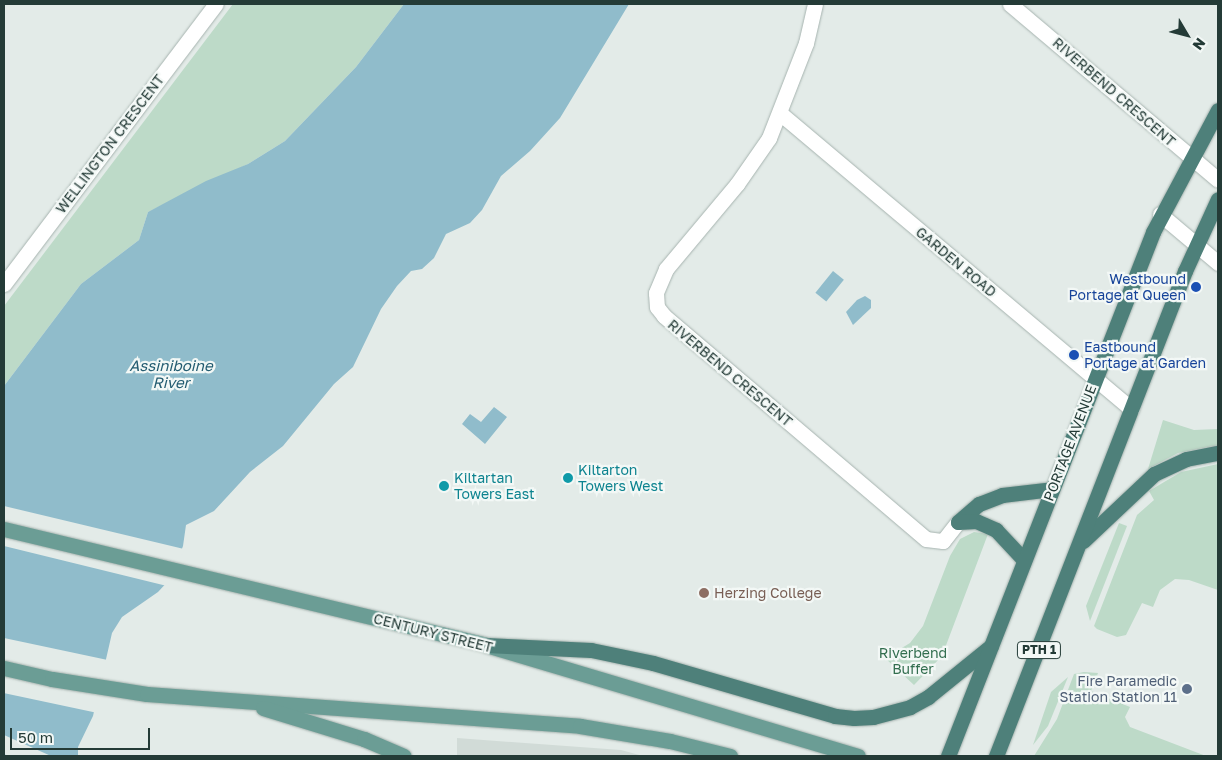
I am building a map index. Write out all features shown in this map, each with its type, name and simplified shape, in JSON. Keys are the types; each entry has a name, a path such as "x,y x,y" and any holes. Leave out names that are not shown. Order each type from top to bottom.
{"highway":[{"name":"PORTAGE AVENUE","path":"950,751 1160,214 1218,110"},
{"name":"PTH 1","path":"996,756 1196,244 1218,199"},
{"path":"1080,543 1154,474 1186,460 1218,453"},
{"path":"958,522 979,504 1002,495 1052,489"},
{"path":"958,522 976,521 996,530 1024,560"},
{"path":"486,645 555,646 591,650 653,663 836,716 854,718 873,717 910,707 928,697 992,645"}],"main road":[{"name":"CENTURY STREET","path":"4,529 486,645 858,756"},
{"path":"4,668 110,689 580,726 670,741 730,756"},
{"path":"238,700 342,732 404,756"}],"street":[{"name":"WELLINGTON CRESCENT","path":"4,284 216,4"},
{"name":"RIVERBEND CRESCENT","path":"815,4 806,43 781,114 769,138 737,184 666,269 656,293 657,307 671,323 926,539 943,541 958,522"},
{"name":"RIVERBEND CRESCENT","path":"1010,4 1218,180"},
{"name":"GARDEN ROAD","path":"781,114 1131,409"},
{"path":"1160,214 1218,263"}],"shaded area":[{"path":"457,738 621,750 643,756 457,756"}],"green space":[{"path":"233,4 404,4 356,67 285,141 248,164 148,212 139,240 81,284 4,386 4,306"},
{"path":"1163,420 1194,430 1218,429 1218,445 1178,453 1148,469"},
{"path":"1218,464 1218,590 1189,580 1175,579 1160,590 1153,607 1142,603 1126,635 1117,637 1097,629 1094,626 1137,515 1154,500 1149,491 1181,472"},
{"path":"1119,523 1127,526 1090,621 1086,606"},
{"name":"Riverbend Buffer","path":"974,532 988,534 942,656 914,685 885,658 910,643 923,626 950,556 960,539"},
{"path":"1084,672 1098,673 1091,691 1130,707 1125,717 1130,727 1206,756 1034,756 1057,719 1074,674"},
{"path":"1068,677 1048,726 1033,745 1051,692"}],"water":[{"name":"Assiniboine River","path":"404,4 629,4 560,118 530,151 501,176 482,210 470,223 446,234 434,258 422,269 411,271 397,286 381,309 353,367 334,384 283,446 250,472 214,511 186,525 183,546 171,578 158,592 122,617 112,633 93,716 78,747 78,756 4,756 4,386 81,284 139,240 148,212 206,181 248,164 285,141 356,67"},
{"path":"833,271 844,280 826,302 815,293"},
{"path":"865,296 871,300 871,308 853,325 846,312 857,300"},
{"path":"494,407 507,417 485,444 462,424 470,414 481,422"}],"pier":[{"path":"4,506 184,549 173,579 167,586 4,546"},
{"path":"4,638 108,660 96,713 4,693"},
{"path":"4,735 51,756 8,756 4,754"}],"place":[{"name":"Westbound Portage at Queen","path":"1196,287"},
{"name":"Eastbound Portage at Garden","path":"1074,355"},
{"name":"Kiltarton Towers West","path":"568,478"},
{"name":"Kiltartan Towers East","path":"444,486"},
{"name":"Herzing College","path":"704,593"},
{"name":"Fire Paramedic Station Station 11","path":"1187,689"}]}
